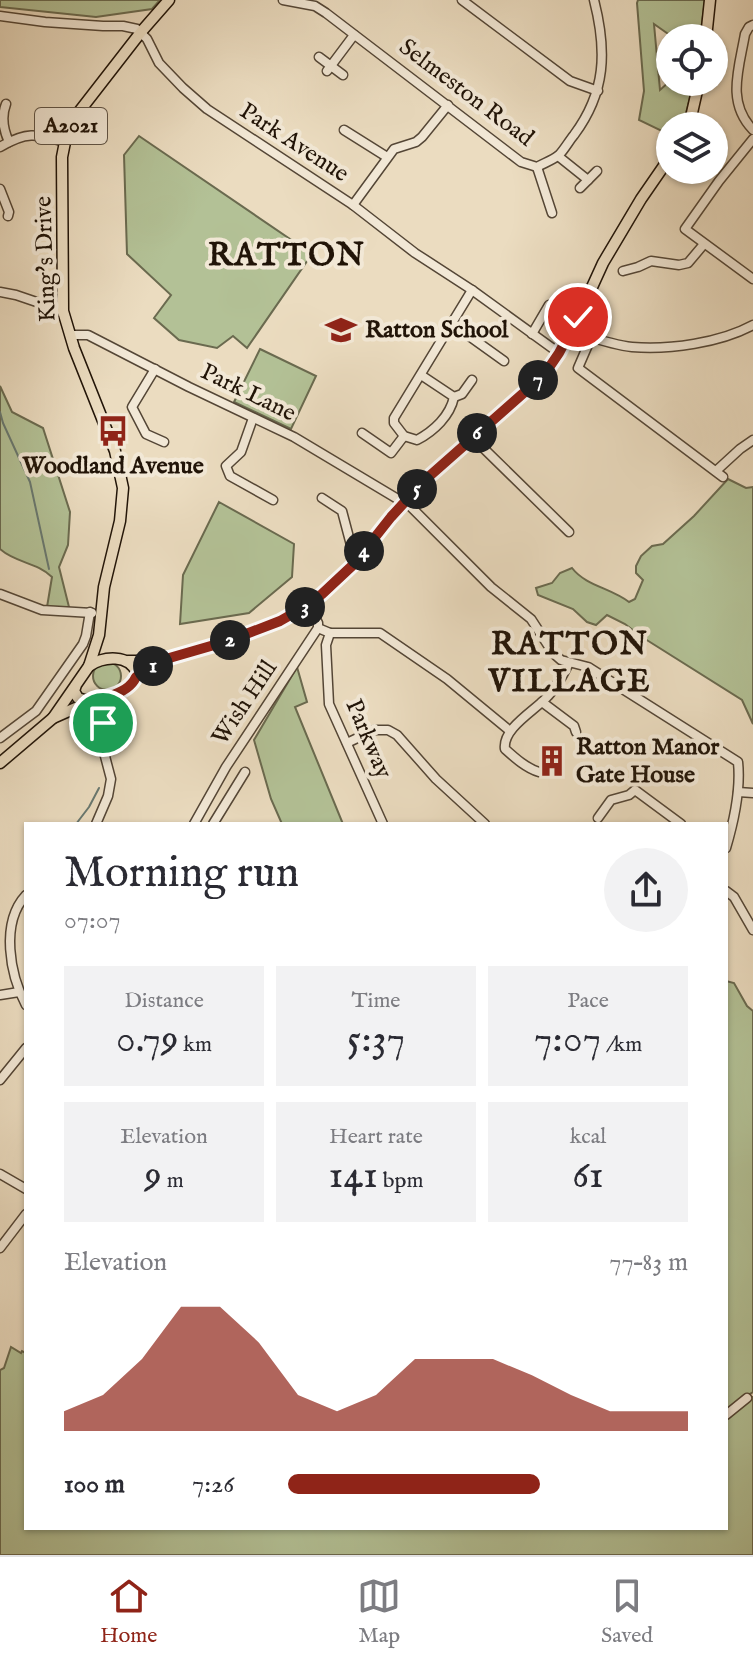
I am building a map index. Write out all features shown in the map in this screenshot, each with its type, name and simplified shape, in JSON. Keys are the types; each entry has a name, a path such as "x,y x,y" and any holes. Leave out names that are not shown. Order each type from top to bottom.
{"main road":[{"name":"King's Drive","path":"49,721 89,666 99,635 95,613 120,521 123,488 115,451 92,396 63,311 62,157 75,117 169,0"},
{"path":"707,24 710,0"},
{"path":"89,666 101,660 159,661 228,641 280,621 308,605 333,584 360,557 404,502 472,437 544,375 572,331 603,263 656,177"},
{"path":"99,635 104,649 116,659"},
{"path":"128,661 136,668 136,677"},
{"path":"0,763 49,721 94,700 122,692 136,677 159,661"},
{"path":"76,685 74,691 78,698 94,700"}],"street":[{"name":"Selmeston Road","path":"283,0 315,6 521,162 537,167 558,156 585,120 598,91 602,50 594,0"},
{"path":"462,0 475,4 570,81 598,91"},
{"path":"0,16 130,27 141,32"},
{"path":"753,25 745,34 736,90 737,106 743,120 753,130"},
{"name":"Park Avenue","path":"141,32 159,63 207,109 353,205 415,253 559,353"},
{"path":"329,68 354,35"},
{"path":"319,57 329,68 343,75"},
{"path":"6,104 4,130 9,142"},
{"path":"353,205 394,149 416,142 448,105"},
{"path":"344,130 387,157"},
{"path":"0,147 17,137 38,135 65,142"},
{"path":"753,139 685,229 753,279"},
{"name":"Selmeston Road","path":"558,156 588,180"},
{"path":"537,167 552,213"},
{"path":"580,188 597,171"},
{"path":"0,189 8,216"},
{"path":"623,271 651,261 679,265 688,263 704,244"},
{"path":"454,397 452,408 428,434 417,440 404,436 394,423 394,418 472,290"},
{"path":"0,292 63,311"},
{"path":"532,334 549,305"},
{"path":"451,323 504,361"},
{"path":"572,331 631,347 676,347 723,337 753,325"},
{"name":"Park Lane","path":"70,335 88,335 318,450 404,502 491,587 531,619 553,653 569,663"},
{"path":"591,338 578,368 720,474 753,440"},
{"path":"155,369 132,407 146,434 164,442"},
{"path":"421,375 454,397"},
{"path":"454,397 462,394 472,380"},
{"path":"253,418 241,452 226,466 230,476 273,500"},
{"path":"362,433 391,453 404,436"},
{"path":"472,437 569,532"},
{"path":"322,498 342,511 351,545 360,557"},
{"path":"0,594 42,610 95,613 83,644 36,711 0,738"},
{"path":"308,605 318,628 330,633 380,633 447,679 510,731"},
{"name":"Wish Hill","path":"195,822 226,767 318,628"},
{"name":"Parkway","path":"330,633 326,645 329,704 382,822"},
{"path":"539,772 505,749 504,742 510,731 548,697 569,663 588,667 738,762 738,792 728,839"},
{"path":"97,822 108,796 111,779 101,741 109,696"},
{"path":"94,700 105,713"},
{"path":"542,702 574,726 576,732"},
{"path":"36,711 49,721"},
{"path":"347,743 374,730 388,730 397,735 436,779 483,822"},
{"path":"214,822 245,772"},
{"path":"598,818 611,800 635,790 678,822"},
{"path":"738,792 753,793"},
{"path":"728,892 734,897 753,930"},
{"path":"24,898 16,910 10,950 24,1001"},
{"path":"0,995 19,992"},
{"path":"0,1080 24,1050"},
{"path":"0,1174 24,1188"},
{"path":"0,1248 24,1217"},
{"path":"728,1413 747,1398"}],"green space":[{"path":"0,0 160,0 152,9 96,17 0,7"},
{"path":"638,0 705,0 702,24 654,24 656,96 690,96 686,112 656,112 656,128 639,120 644,91"},
{"path":"139,136 312,254 247,348 233,336 217,348 179,340 154,318 171,295 127,254 124,155"},
{"path":"260,349 316,376 291,429 234,402"},
{"path":"0,386 12,412 43,428 70,512 68,545 59,567 69,607 47,607 52,577 0,549"},
{"path":"728,479 746,488 753,487 753,724 742,700 625,624 607,615 596,625 587,622 573,609 538,595 536,588 552,583 560,573 572,568 584,579 629,602 635,599 643,580 636,573 641,556 652,546 663,544"},
{"path":"219,502 294,544 292,577 249,613 180,624 183,575"},
{"path":"107,662 117,666 121,676 117,686 107,690 97,686 93,676 97,666"},
{"path":"297,667 307,702 295,707 342,822 281,822 254,740"},
{"path":"728,982 734,983 753,1011 753,1392 749,1397 753,1397 753,1555 0,1555 0,1370 4,1368 11,1347 22,1351 24,1530 728,1530"}],"waterway":[{"path":"0,412 30,482 49,569"},
{"path":"78,822 99,788"}],"place":[{"name":"Ratton School","path":"341,330"},
{"name":"Woodland Avenue","path":"113,431"},
{"name":"Ratton Manor Gate House","path":"552,761"}],"district":[{"name":"RATTON","path":"287,256"},
{"name":"RATTON VILLAGE","path":"570,664"}],"route":[{"path":"103,723 109,696 122,692 136,677 159,661 228,641 280,621 322,594 353,565 425,480 544,375 578,317"}]}
